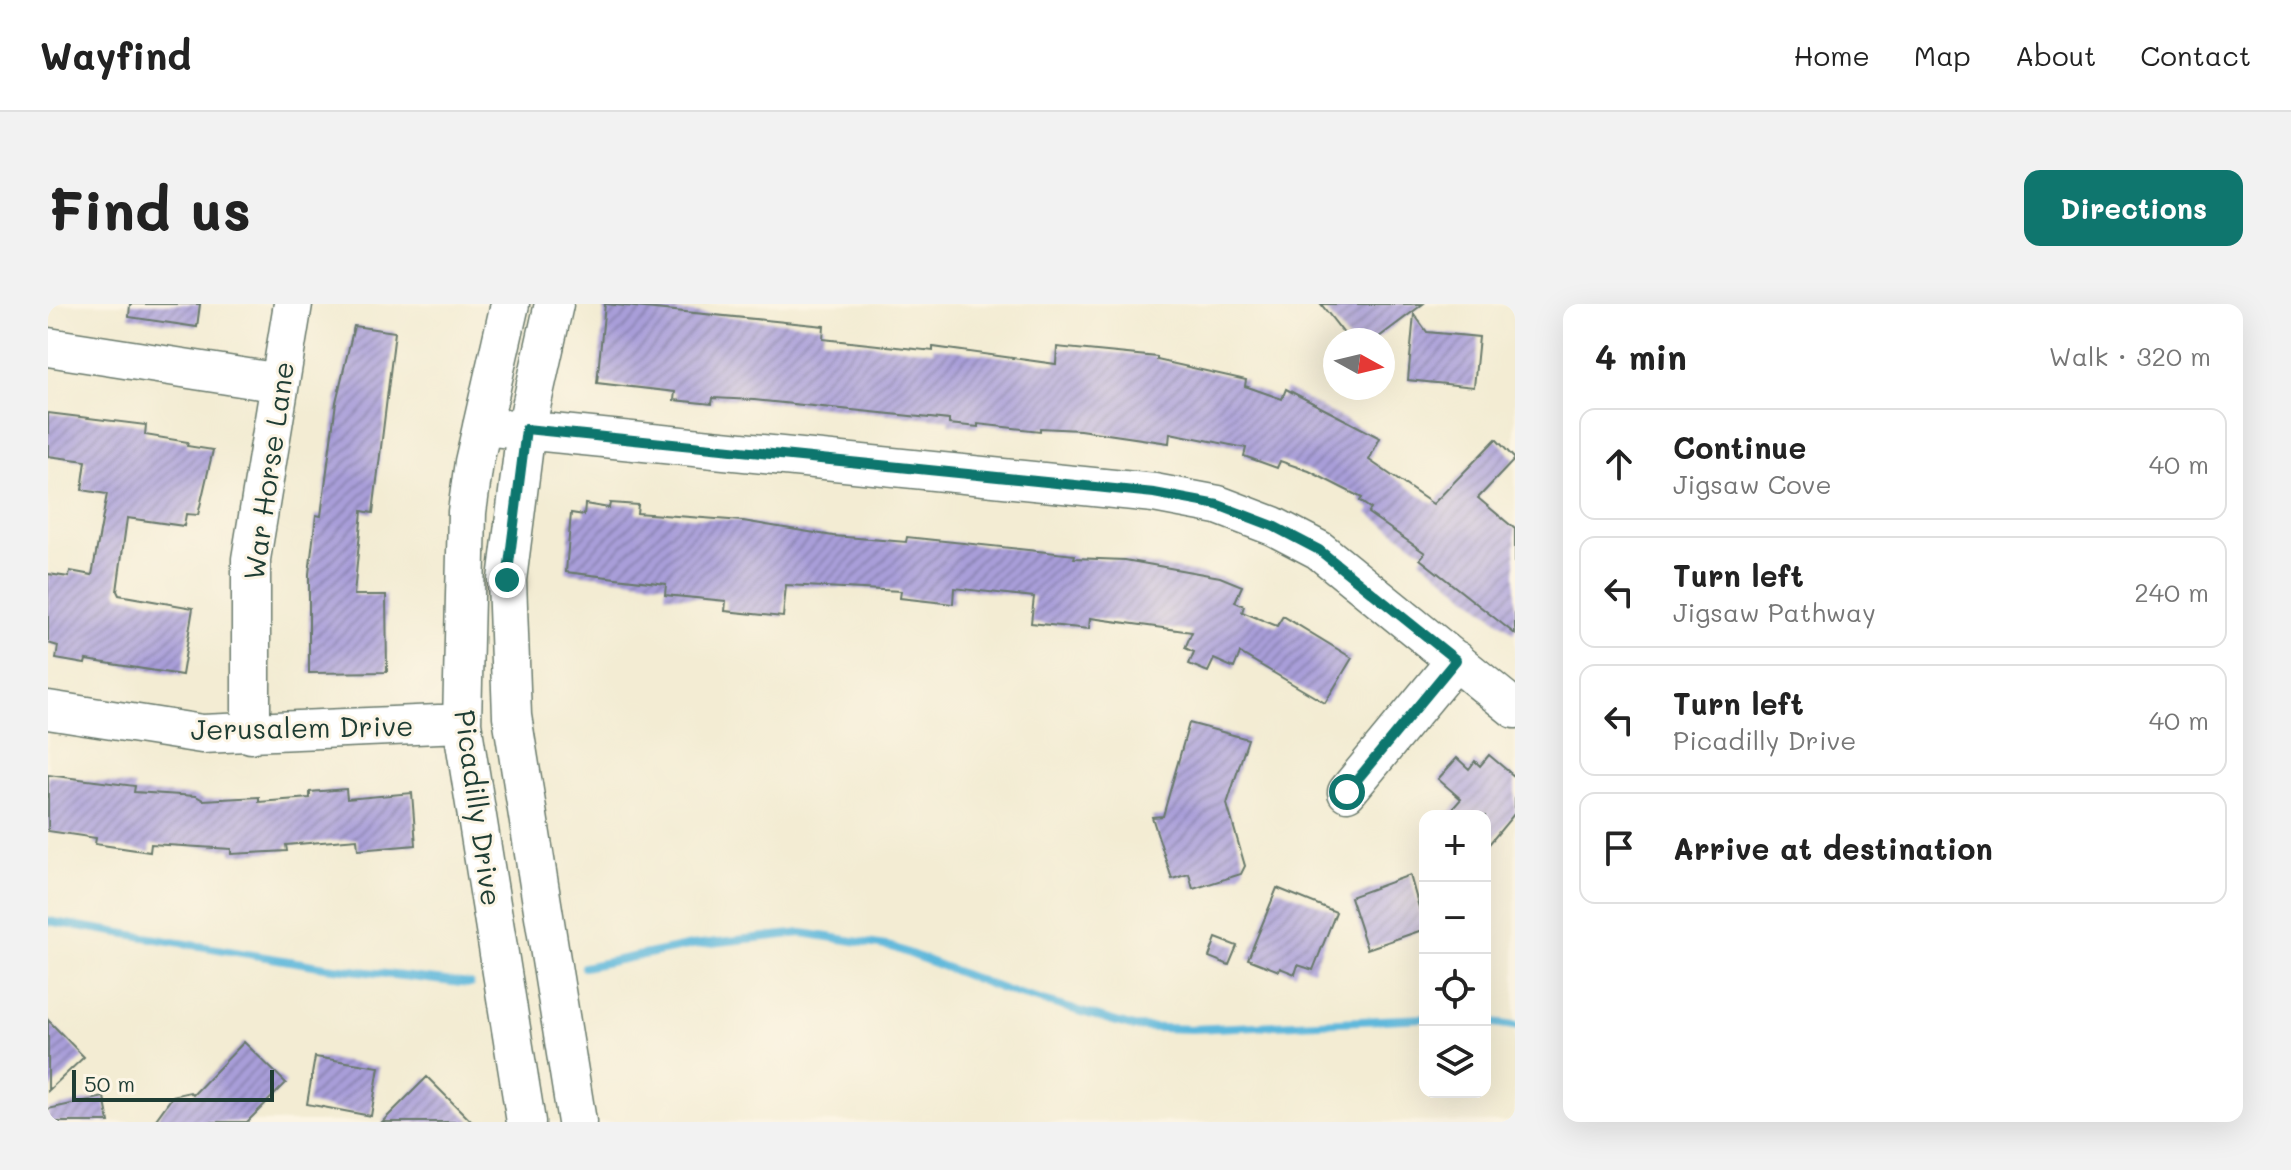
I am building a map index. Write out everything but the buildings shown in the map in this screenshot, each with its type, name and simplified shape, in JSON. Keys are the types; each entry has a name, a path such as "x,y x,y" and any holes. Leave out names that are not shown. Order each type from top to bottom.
{"street":[{"name":"War Horse Lane","path":"251,734 251,559 293,304"},
{"name":"Picadilly Drive","path":"510,304 482,426 467,512 462,723 526,1122"},
{"name":"Picadilly Drive","path":"554,304 526,429 507,580 512,716 577,1122"},
{"path":"48,347 280,383"},
{"path":"482,426 1154,493 1218,505 1273,526 1319,550 1515,709"},
{"path":"1347,792 1456,660"},
{"name":"Jerusalem Drive","path":"48,710 170,730 251,734 462,723"}],"waterway":[{"path":"48,921 326,967 470,984"},
{"path":"584,967 692,945 802,933 892,947 1005,990 1134,1027 1192,1029 1419,1018"},
{"path":"1491,1023 1515,1026"}],"route":[{"path":"507,580 526,429 1154,493 1218,505 1273,526 1319,550 1456,660 1347,792"}]}
